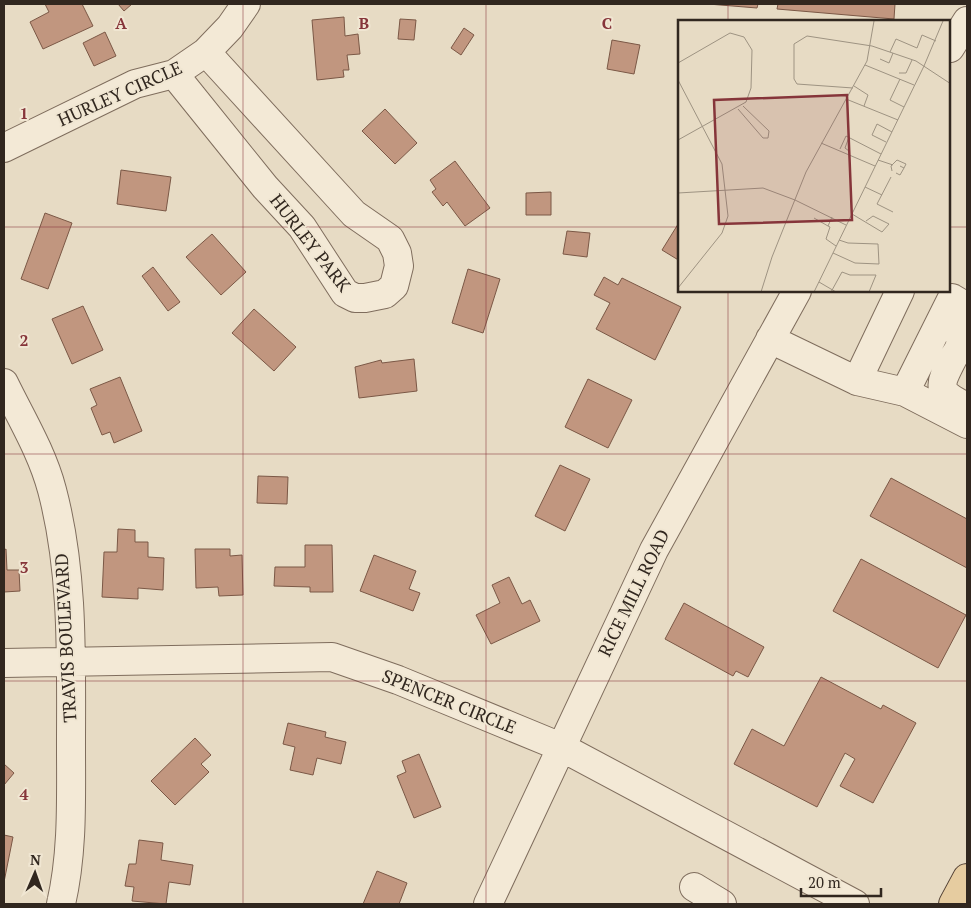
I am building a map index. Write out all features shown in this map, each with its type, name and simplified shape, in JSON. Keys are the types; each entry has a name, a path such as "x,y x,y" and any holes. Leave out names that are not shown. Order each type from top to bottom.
{"main road":[{"path":"953,904 967,878"}],"street":[{"name":"HURLEY CIRCLE","path":"4,148 135,84 174,74 206,52 230,27 246,4"},
{"name":"HURLEY PARK","path":"174,74 265,187 302,227 346,293 355,298 384,294 394,286 398,276 397,254 390,239 354,214 206,52"},
{"name":"RICE MILL ROAD","path":"488,904 654,550 796,292"},
{"path":"857,381 900,292"},
{"path":"905,392 952,298 965,316 960,344 941,380 942,389 957,402"},
{"path":"770,339 857,381 905,392 967,424"},
{"name":"TRAVIS BOULEVARD","path":"4,383 44,466 52,491 67,573 71,663 70,849 61,904"},
{"name":"SPENCER CIRCLE","path":"4,663 71,663 275,656 332,657 398,680 561,748 821,896 855,904"},
{"path":"694,887 722,904"}],"building":[{"path":"45,4 82,4 93,26 43,49 30,22 49,12"},
{"path":"118,4 132,4 124,11"},
{"path":"708,4 758,4 757,8"},
{"path":"778,4 895,4 894,19 777,9"},
{"path":"344,17 345,36 358,34 360,54 347,55 349,70 343,70 344,77 317,80 312,20"},
{"path":"400,19 416,20 414,40 398,39"},
{"path":"464,28 474,35 461,55 451,48"},
{"path":"105,32 116,56 94,66 83,43"},
{"path":"612,40 640,45 634,74 607,69"},
{"path":"385,109 417,143 395,164 362,131"},
{"path":"455,161 490,208 465,226 447,202 443,206 432,192 436,189 430,180"},
{"path":"121,170 171,177 166,211 117,204"},
{"path":"551,192 551,215 526,215 526,193"},
{"path":"45,213 72,223 48,289 21,279"},
{"path":"678,224 678,260 662,250"},
{"path":"567,231 590,233 587,257 563,254"},
{"path":"212,234 246,272 221,295 186,257"},
{"path":"153,267 180,302 168,311 142,276"},
{"path":"468,269 500,279 483,333 452,323"},
{"path":"604,277 618,285 622,278 681,307 655,360 596,329 610,303 594,295"},
{"path":"83,306 103,350 72,364 52,319"},
{"path":"254,309 296,347 274,371 232,333"},
{"path":"414,359 417,391 359,398 355,367 381,360 382,363"},
{"path":"120,377 142,431 114,443 110,432 102,435 91,408 97,405 90,389"},
{"path":"588,379 632,400 608,448 565,427"},
{"path":"560,465 590,479 565,531 535,516"},
{"path":"258,476 288,477 287,504 257,503"},
{"path":"891,478 967,519 967,568 870,516"},
{"path":"118,529 135,530 135,542 148,542 148,557 164,558 163,590 138,588 138,599 102,597 104,552 117,552"},
{"path":"305,545 332,545 333,592 310,592 310,587 274,586 275,567 305,567"},
{"path":"6,549 7,570 19,570 20,591 4,592 4,550"},
{"path":"195,549 230,549 230,556 242,555 243,595 219,596 218,587 196,588"},
{"path":"374,555 416,571 409,589 420,593 413,611 360,591"},
{"path":"861,559 966,615 938,668 833,611"},
{"path":"509,577 522,604 530,600 540,621 491,644 476,615 500,603 492,585"},
{"path":"684,603 764,647 748,677 736,671 733,676 665,639"},
{"path":"821,677 881,709 883,705 916,723 873,803 840,786 855,759 845,753 817,807 734,764 752,729 784,746"},
{"path":"288,723 326,732 325,737 346,742 341,764 317,758 313,775 290,770 295,747 283,744"},
{"path":"195,738 211,755 201,764 209,772 175,805 151,781"},
{"path":"419,754 441,807 414,818 397,776 406,772 402,761"},
{"path":"4,764 14,773 4,785"},
{"path":"4,835 13,837 4,882"},
{"path":"139,840 163,843 161,860 193,865 190,885 169,882 166,904 132,901 134,887 125,886 129,864 136,864"},
{"path":"377,871 407,883 399,904 363,904"}]}
